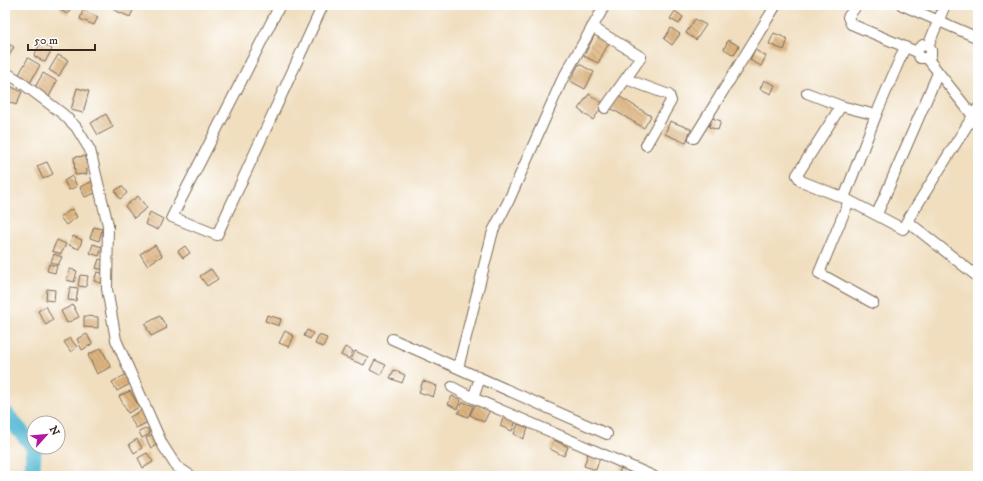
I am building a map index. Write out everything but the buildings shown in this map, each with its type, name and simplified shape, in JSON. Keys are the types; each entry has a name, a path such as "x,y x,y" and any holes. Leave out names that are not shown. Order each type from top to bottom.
{"street":[{"path":"280,5 172,217 217,235 323,5"},
{"path":"458,368 492,230 509,200 562,80 605,5"},
{"path":"694,138 776,5"},
{"path":"857,5 848,17 850,24 917,52 920,58 927,58 931,55 931,50 928,46"},
{"path":"902,5 978,38"},
{"path":"928,46 945,5"},
{"path":"592,28 641,57 605,108"},
{"path":"917,52 923,45 928,46"},
{"path":"873,303 819,272 847,200 876,115 905,47"},
{"path":"841,106 797,175 801,181 877,214 903,229 976,112 938,73 927,58"},
{"path":"5,72 63,114 76,127 90,150 108,225 107,289 116,340 162,444 176,466 191,476"},
{"path":"877,214 938,73"},
{"path":"626,79 669,95 671,101 646,145"},
{"path":"807,93 841,106 876,115"},
{"path":"907,221 978,277"},
{"path":"392,339 607,434"},
{"path":"473,398 480,378"},
{"path":"452,387 473,398 653,476"}],"waterway":[{"path":"5,413 26,438"},
{"path":"32,476 33,455"}]}
